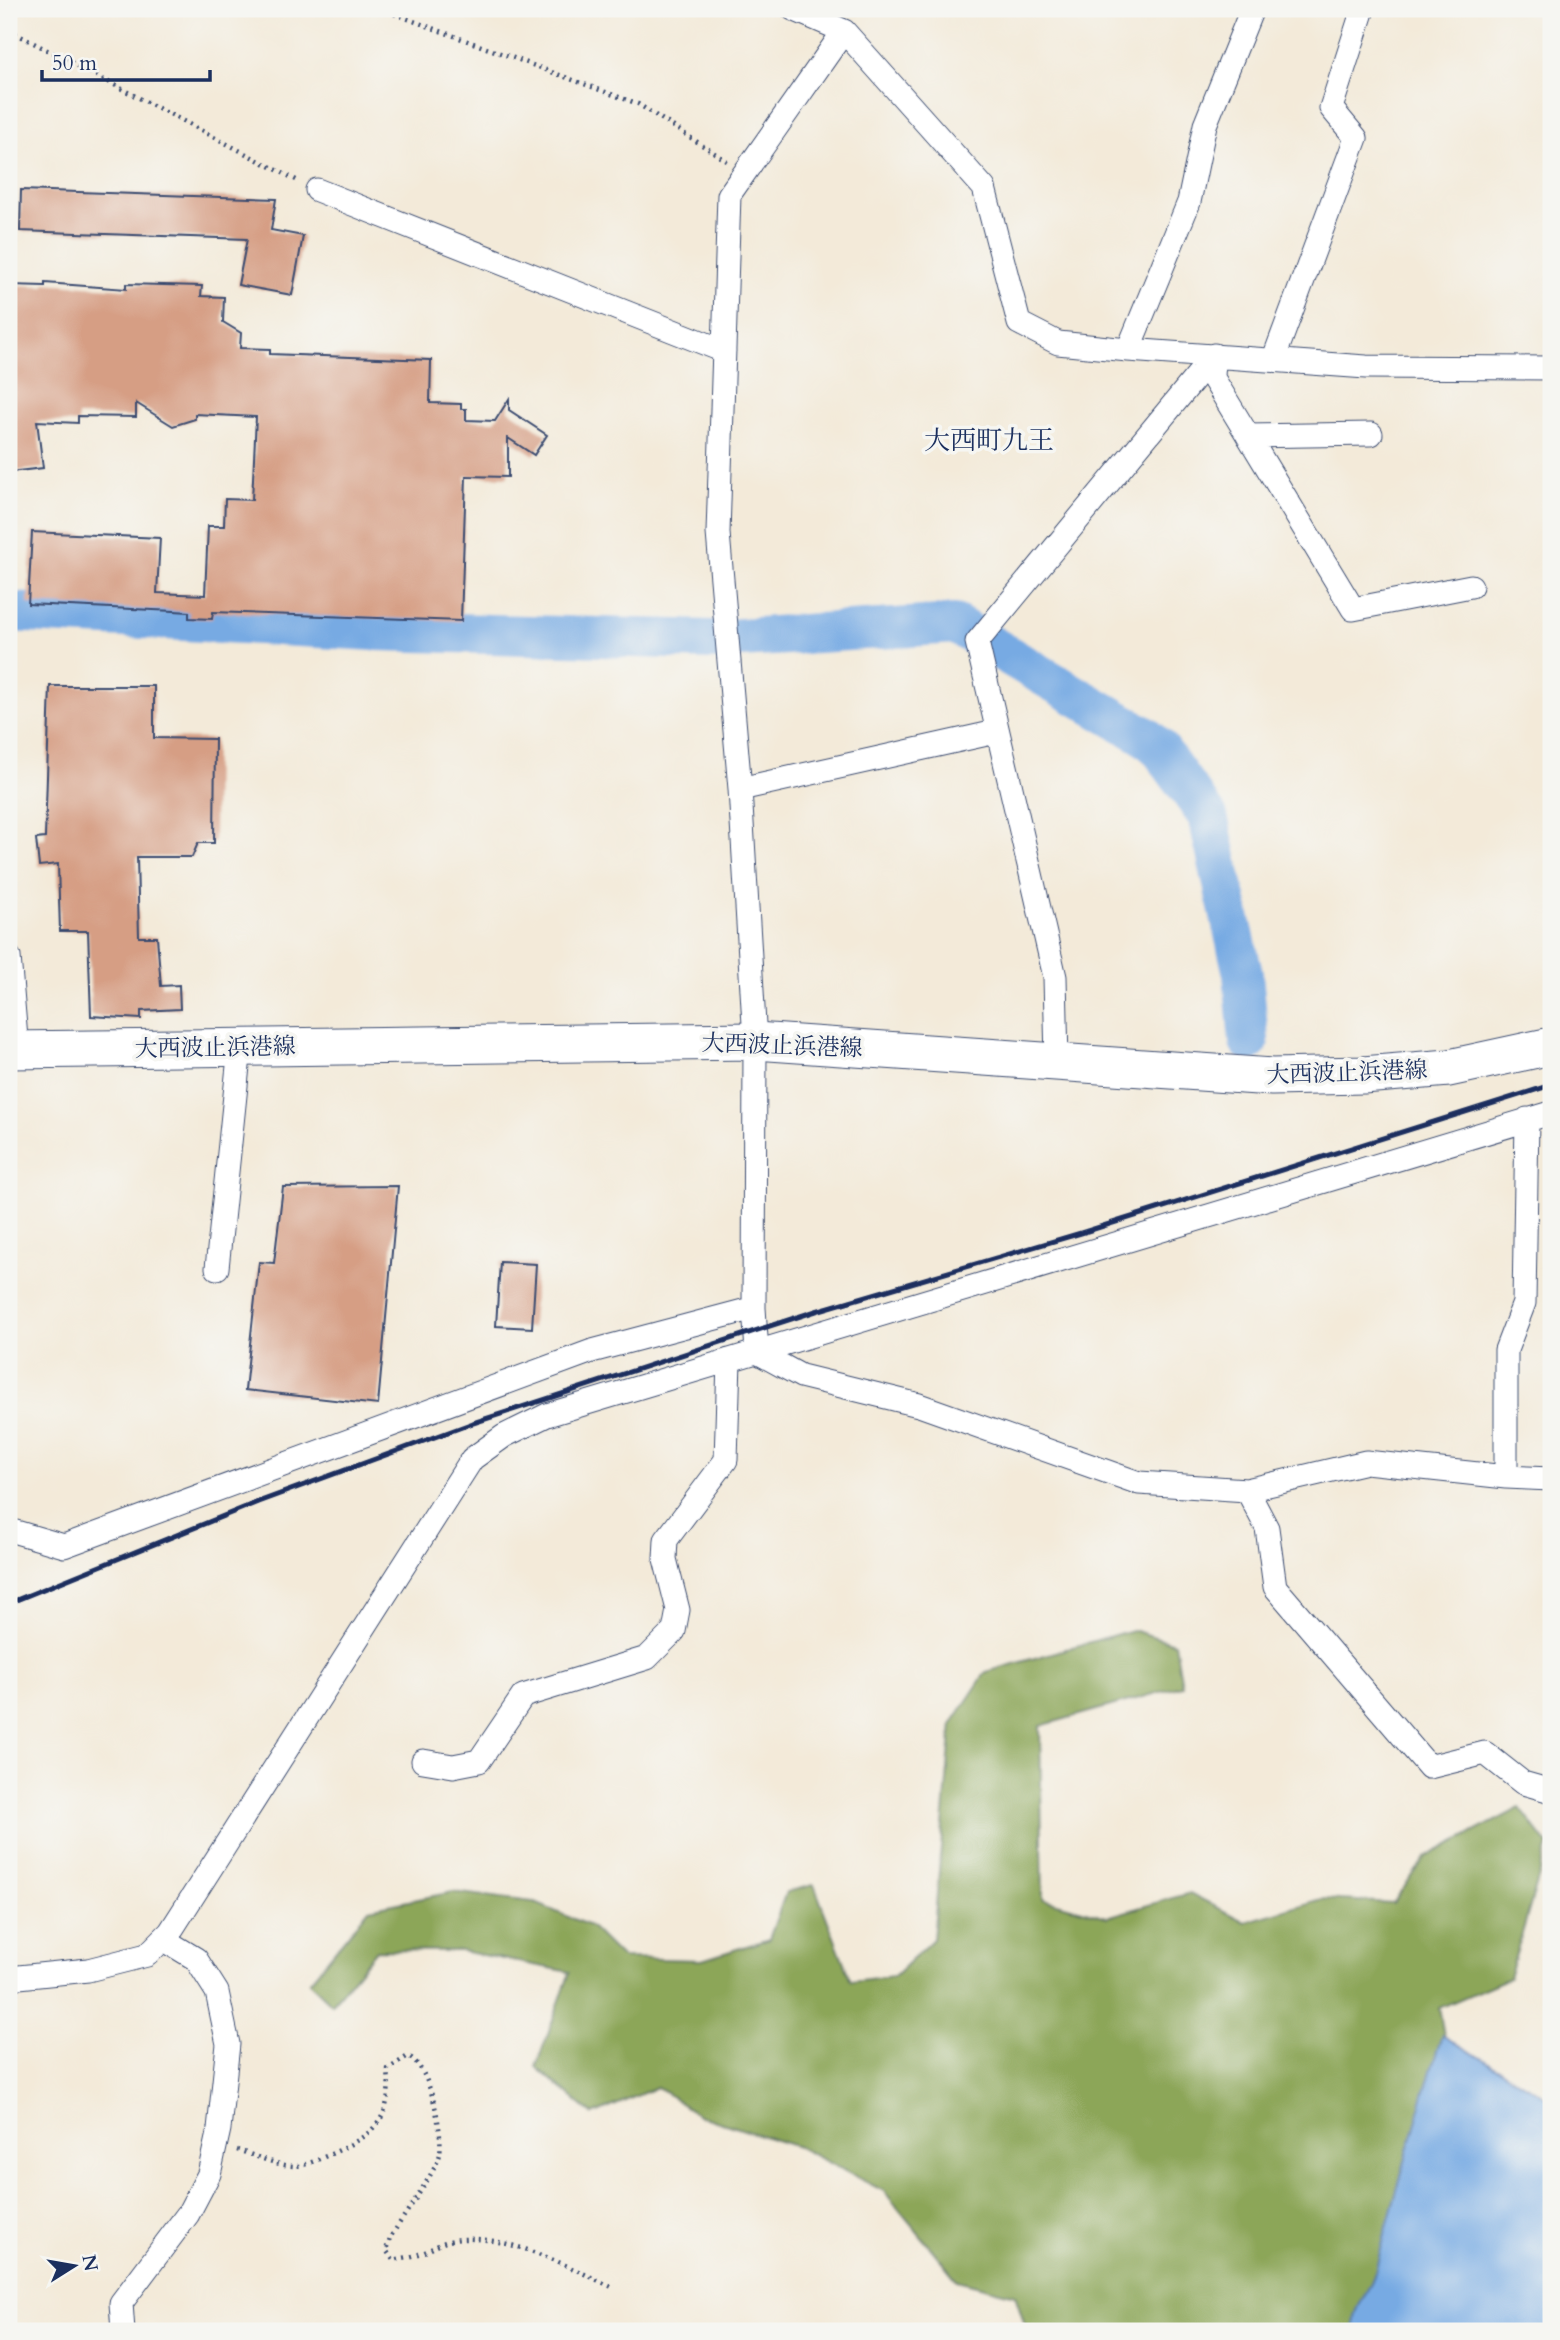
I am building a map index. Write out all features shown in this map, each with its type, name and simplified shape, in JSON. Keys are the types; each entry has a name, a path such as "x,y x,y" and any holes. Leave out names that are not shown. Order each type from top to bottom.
{"main road":[{"name":"大西波止浜港線","path":"13,1050 755,1041 1272,1077 1363,1076 1449,1068 1551,1046"}],"street":[{"path":"793,9 844,31 984,188 1019,323 1058,343 1366,367 1551,368"},
{"path":"1128,350 1189,202 1205,125 1252,9"},
{"path":"1274,358 1356,138 1332,107 1363,9"},
{"path":"757,1352 754,1308 755,1041 740,789 718,533 729,195 844,31"},
{"path":"317,190 723,351"},
{"path":"1214,355 1213,378 1353,609 1471,586"},
{"path":"1057,1060 1055,977 977,642 1214,355"},
{"path":"1248,436 1371,434"},
{"path":"740,789 996,732"},
{"path":"9,957 13,1050"},
{"path":"217,1268 240,1047"},
{"path":"9,1978 88,1970 147,1955 163,1939 472,1459 504,1436 547,1415 1527,1119 1551,1114"},
{"path":"1506,1478 1506,1350 1524,1303 1527,1119"},
{"path":"9,1530 64,1546 592,1351 754,1308"},
{"path":"757,1352 801,1376 919,1405 1139,1483 1247,1490 1366,1462 1506,1478 1551,1479"},
{"path":"423,1761 453,1766 479,1761 523,1696 647,1658 674,1630 678,1610 666,1559 666,1540 726,1460 729,1360"},
{"path":"1247,1490 1267,1528 1275,1587 1429,1767 1485,1753 1523,1783 1551,1791"},
{"path":"123,2331 121,2303 188,2214 209,2174 216,2144 228,2044 217,1992 196,1959 163,1939"}],"path":[{"path":"381,9 638,104 745,172"},
{"path":"9,30 317,190"},
{"path":"216,2144 295,2166 355,2143 374,2129 385,2115 389,2099 387,2069 396,2060 408,2056 417,2060 431,2088 440,2133 440,2156 390,2238 386,2250 393,2260 421,2254 439,2243 458,2239 478,2241 541,2253 614,2288"}],"green space":[{"path":"1132,1630 1175,1643 1182,1686 1040,1726 1043,1899 1107,1917 1190,1893 1245,1922 1322,1899 1393,1903 1426,1857 1520,1808 1548,1845 1509,1978 1439,2008 1498,2331 1027,2331 1015,2295 957,2280 884,2191 798,2147 700,2116 657,2087 593,2115 536,2067 570,1972 461,1951 376,1950 332,2004 309,1982 369,1909 453,1892 533,1902 590,1926 622,1958 702,1960 769,1939 786,1892 814,1885 851,1981 894,1976 933,1939 952,1723 986,1672"}],"water":[{"path":"1442,2035 1551,2100 1551,2331 1355,2331 1358,2308 1375,2272"}],"building":[{"path":"21,190 276,199 271,230 303,236 292,295 238,285 247,239 20,231"},
{"path":"45,283 126,289 126,284 202,286 201,296 224,297 223,322 241,333 240,348 270,349 270,354 431,360 430,403 461,404 461,409 466,409 466,420 495,421 509,399 509,410 547,435 534,455 508,438 508,477 466,476 461,621 213,612 212,619 189,618 189,612 28,604 32,532 160,538 157,593 205,595 208,526 224,526 225,499 252,500 256,417 195,414 195,419 173,426 136,403 136,417 78,416 78,423 37,421 43,468 9,472 10,285 45,286"},
{"path":"50,686 154,686 154,738 215,739 214,843 198,843 192,857 137,857 139,937 157,937 161,986 179,985 180,1009 141,1011 141,1019 91,1016 88,931 60,931 58,864 39,866 36,839 45,838"},
{"path":"398,1186 378,1405 245,1390 259,1262 274,1263 283,1187"},
{"path":"500,1262 536,1264 532,1328 496,1326"}],"waterway":[{"path":"9,612 375,631 712,640 955,624 1145,736 1159,748 1208,817 1243,974 1249,1041"}],"railway":[{"path":"9,1603 258,1502 473,1423 816,1311 1081,1233 1551,1085"}],"district":[{"name":"大西町九王","path":"989,440"}]}
